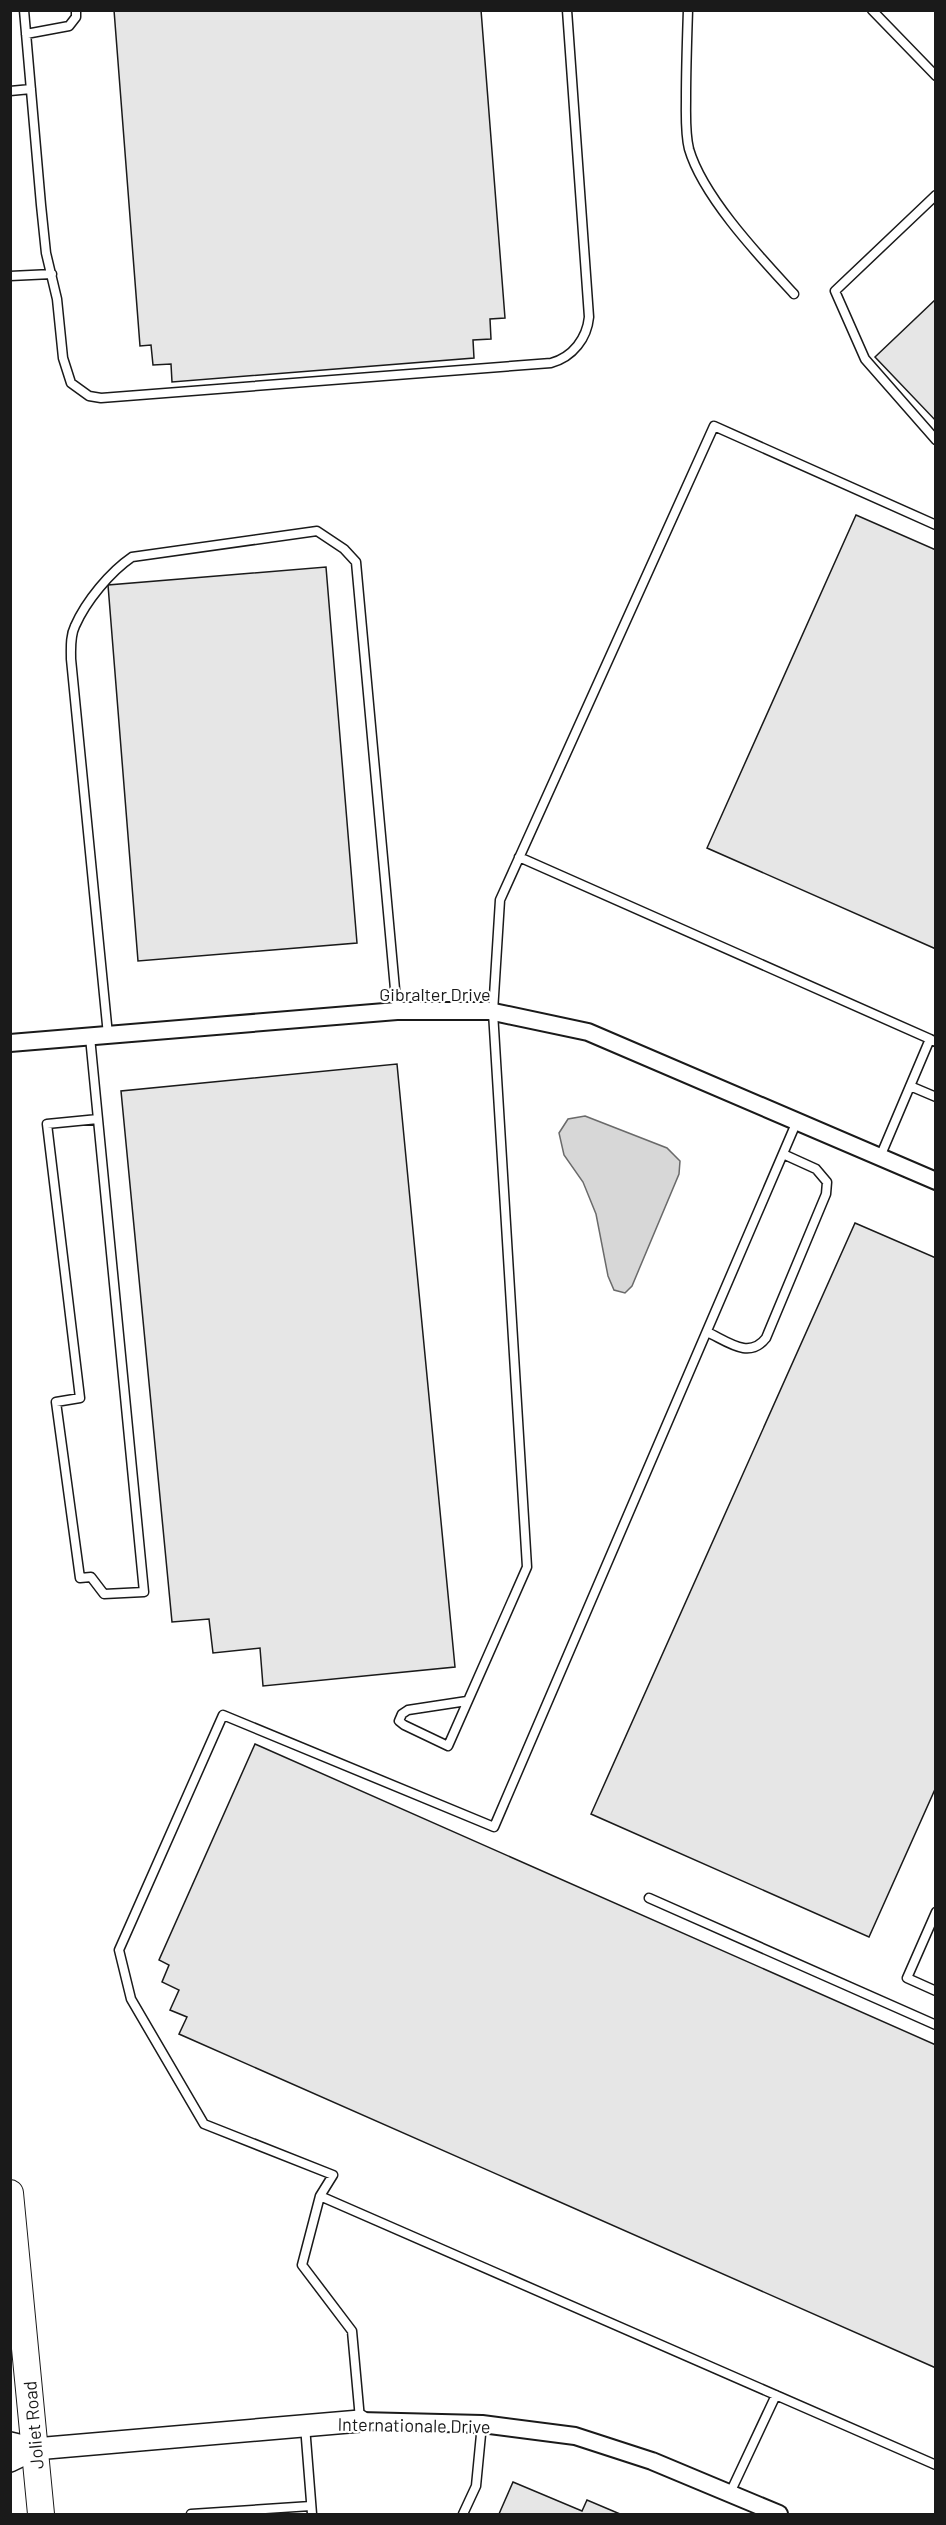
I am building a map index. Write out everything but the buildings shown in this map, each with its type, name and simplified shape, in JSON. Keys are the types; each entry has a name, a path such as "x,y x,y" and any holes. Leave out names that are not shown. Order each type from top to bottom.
{"main road":[{"name":"Joliet Road","path":"10,2193 23,2446 41,2514"}],"street":[{"name":"Gibralter Drive","path":"10,1043 397,1011 493,1012 588,1032 936,1181"},
{"name":"Internationale Drive","path":"23,2446 305,2427 360,2421 482,2424 575,2436 652,2461 779,2514"},
{"path":"10,2462 23,2446"}],"lane":[{"path":"24,10 46,253 52,274 67,374 71,383 89,396 101,398 560,361 569,355 588,329 589,317 567,10"},
{"path":"26,34 69,26 76,17 76,10"},
{"path":"688,10 686,125 694,163 704,182 727,214 794,294"},
{"path":"872,10 936,76"},
{"path":"10,91 31,89"},
{"path":"936,195 835,291 865,359 936,441"},
{"path":"10,276 52,274"},
{"path":"466,1701 408,1710 402,1713 399,1721 448,1746 527,1567 493,1012 500,900 714,426 936,525"},
{"path":"108,1035 71,659 71,643 75,626 91,601 120,565 132,557 317,531 344,549 356,562 397,1011"},
{"path":"519,856 933,1040 910,1086 880,1156"},
{"path":"90,1037 98,1119 144,1592 104,1594 91,1577 80,1578 56,1402 80,1398 47,1124 98,1119"},
{"path":"910,1086 936,1097"},
{"path":"360,2421 352,2331 302,2265 320,2196 333,2175 204,2124 131,1999 119,1950 223,1715 495,1827 797,1121"},
{"path":"706,1332 744,1350 754,1349 766,1338 826,1194 827,1182 816,1169 783,1154"},
{"path":"649,1898 936,2025"},
{"path":"936,1912 907,1978 936,1990"},
{"path":"320,2196 936,2465"},
{"path":"730,2493 776,2395"},
{"path":"463,2514 476,2486 482,2424"},
{"path":"191,2514 312,2510 305,2427"}],"shaded area":[{"path":"585,1116 667,1148 680,1161 679,1174 632,1286 625,1293 614,1290 608,1276 596,1214 583,1182 564,1155 559,1133 568,1119"}]}
